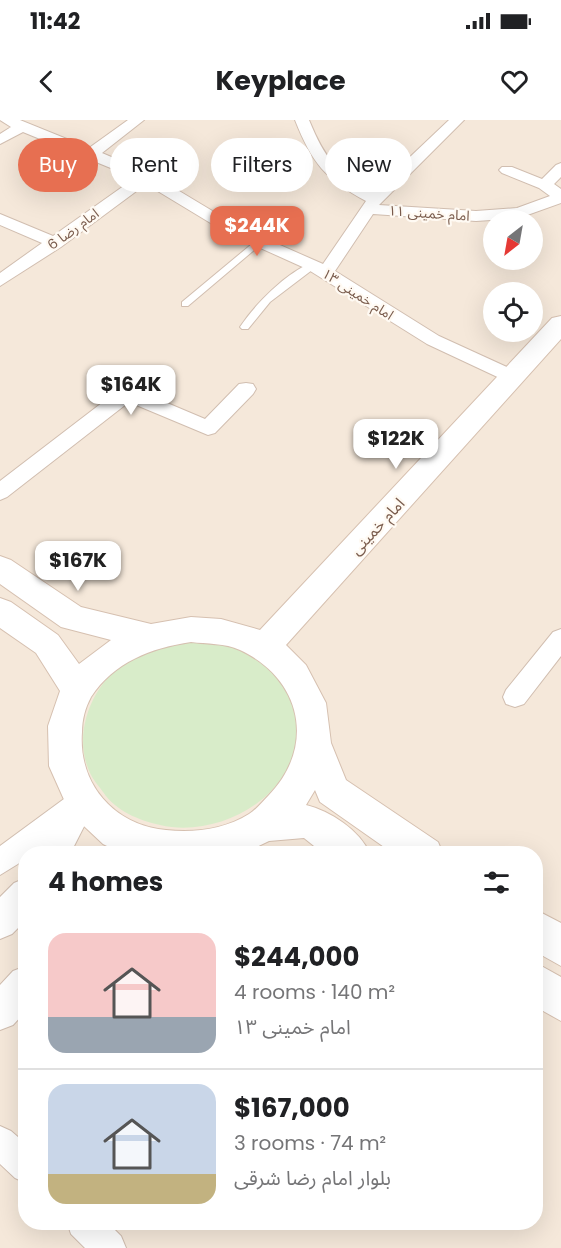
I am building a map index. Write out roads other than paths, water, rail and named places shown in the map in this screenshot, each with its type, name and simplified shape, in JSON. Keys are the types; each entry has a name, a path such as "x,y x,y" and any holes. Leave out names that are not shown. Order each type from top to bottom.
{"main road":[{"name":"امام خمینی","path":"265,647 561,324"},
{"path":"0,568 72,618 148,636"},
{"path":"0,611 47,644 78,690"},
{"path":"149,846 132,840 103,824 81,801 67,774 62,746 66,717 78,690 104,661 120,648 148,636 178,629 209,628 238,635 265,647 287,665 304,689 313,715 314,744 306,772 290,799 266,822 235,839 209,846"},
{"path":"314,744 333,791 413,846"},
{"path":"266,822 308,822 341,846"},
{"path":"543,934 561,946"},
{"path":"543,988 561,1001"}],"street":[{"path":"98,149 136,120"},
{"path":"302,120 316,157 336,179 371,204"},
{"path":"319,269 371,204 457,120"},
{"path":"0,140 15,123"},
{"name":"امام خمینی ۱۳","path":"15,123 52,138"},
{"path":"545,185 561,168"},
{"path":"507,170 545,185 561,197"},
{"name":"امام رضا 6","path":"0,281 125,192"},
{"name":"امام خمینی ۱۳","path":"171,192 233,230 262,240 319,269 433,340 513,377"},
{"name":"امام خمینی ۱۱","path":"371,204 476,216 519,213 561,197"},
{"path":"0,219 54,243"},
{"path":"0,492 127,394 208,428 246,389"},
{"path":"515,697 561,639"},
{"path":"56,846 81,801"},
{"path":"21,846 81,801"},
{"path":"0,862 18,848"},
{"path":"0,922 18,903"},
{"path":"0,1012 18,993"},
{"path":"0,1142 18,1159"},
{"path":"91,1230 109,1248"}],"lane":[{"path":"185,304 262,240"},
{"path":"245,327 263,304 319,269"}]}
